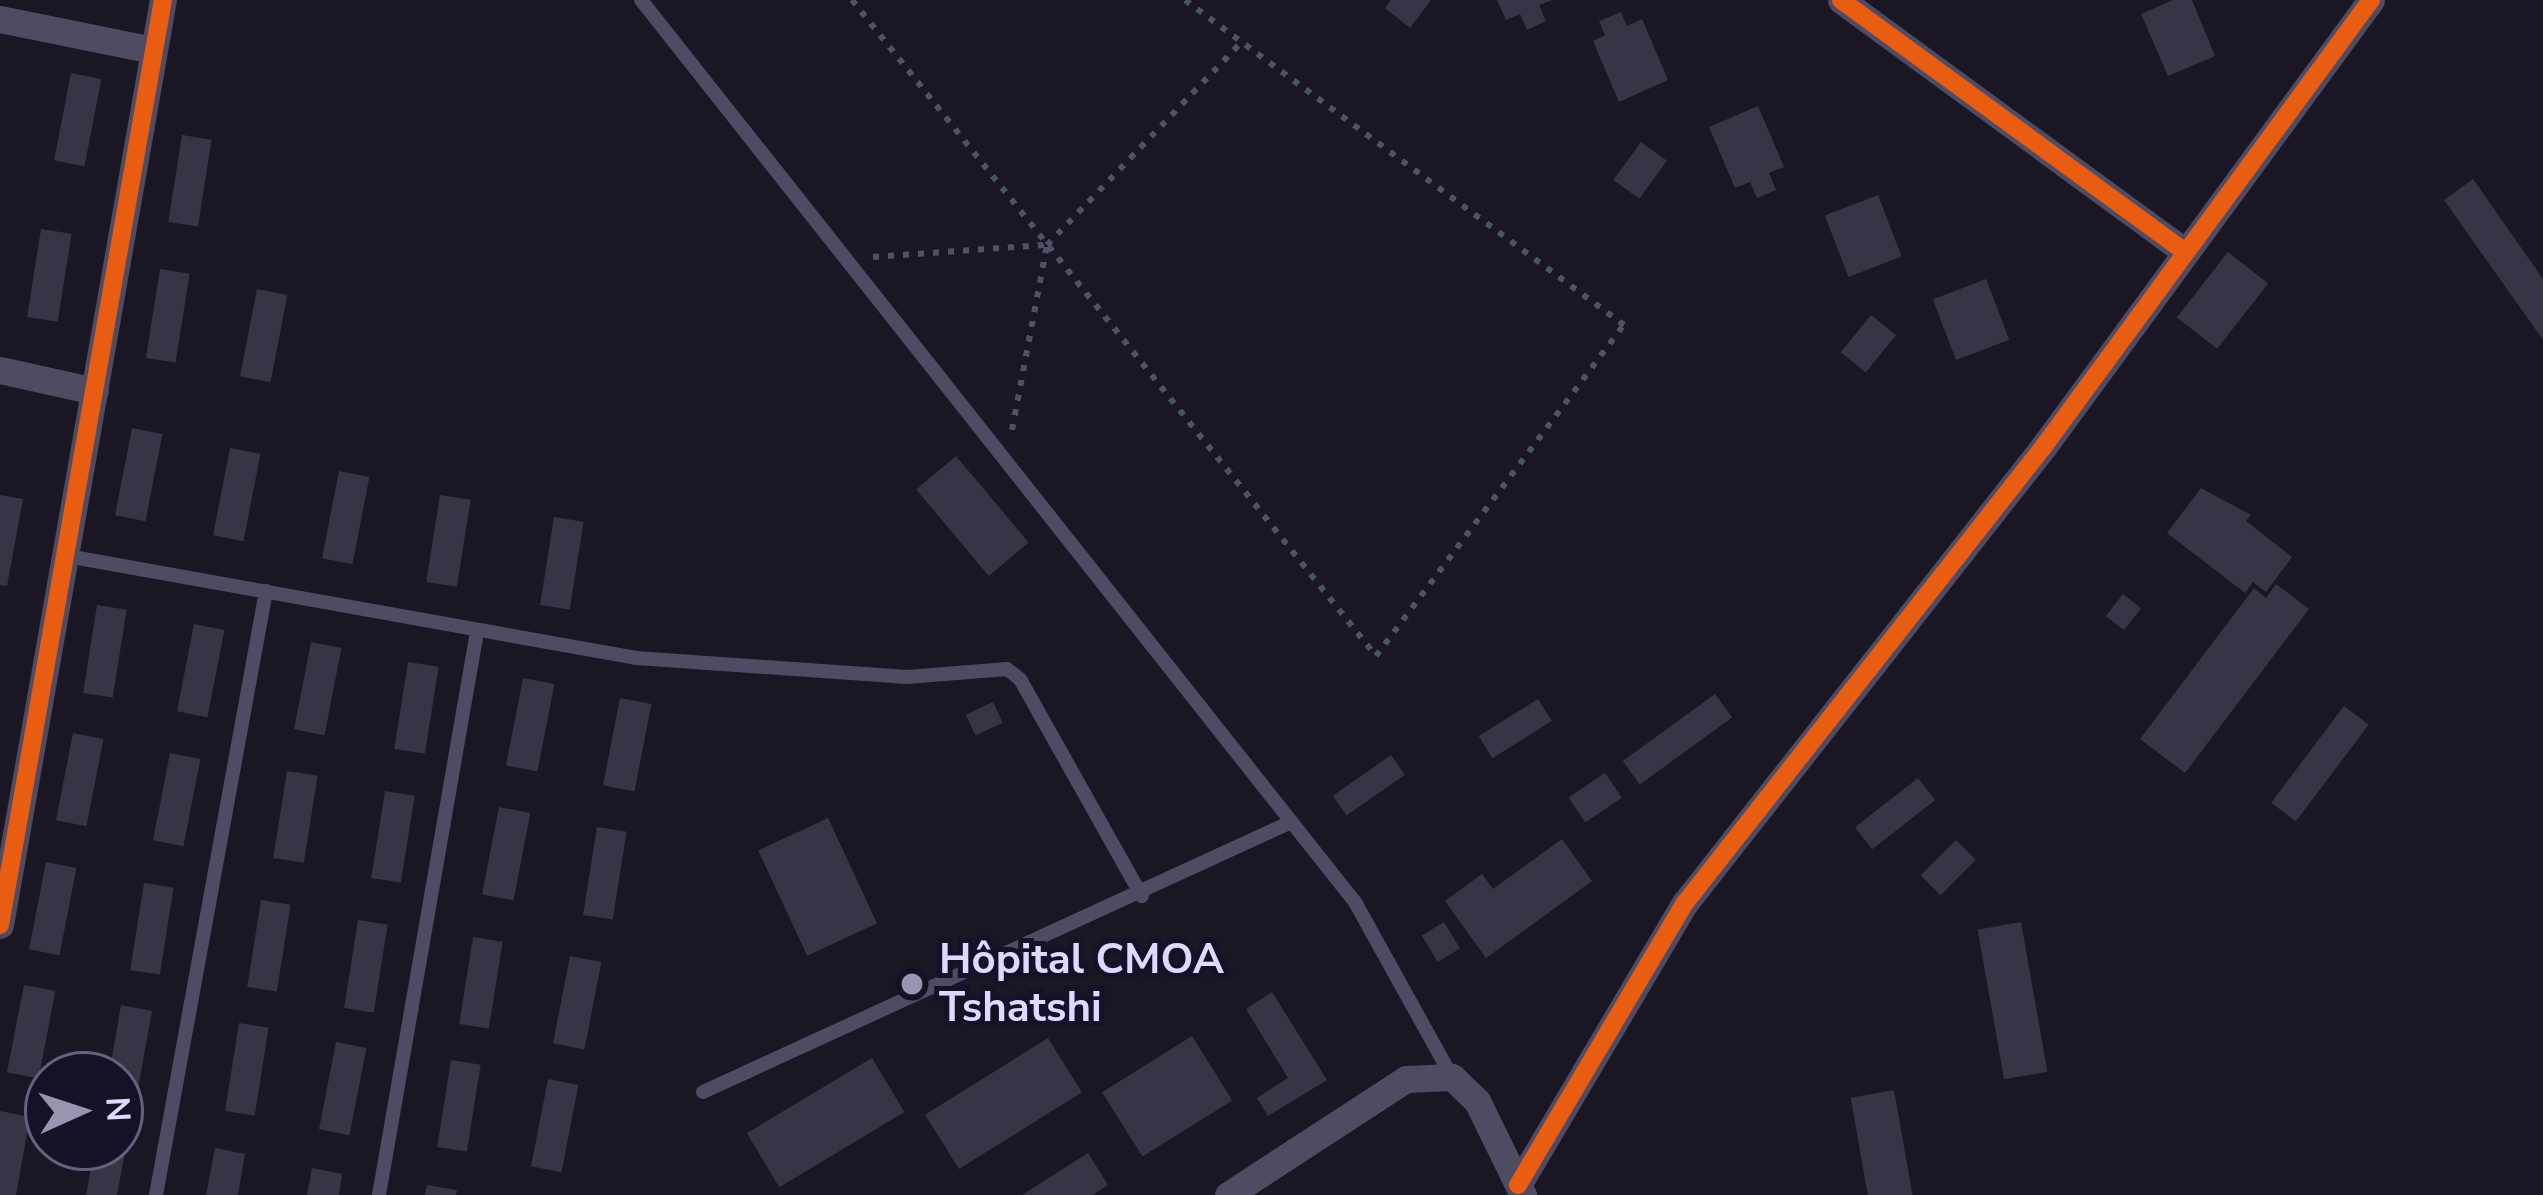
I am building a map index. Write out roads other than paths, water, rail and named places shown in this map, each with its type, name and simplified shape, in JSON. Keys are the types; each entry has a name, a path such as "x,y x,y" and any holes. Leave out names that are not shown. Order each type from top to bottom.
{"street":[{"path":"0,925 163,0"},
{"path":"1841,0 2181,249"},
{"path":"1520,1190 1685,902 2044,446 2181,249 2371,0"},
{"path":"0,19 153,50"},
{"path":"0,370 95,391"},
{"path":"1228,1195 1406,1079 1452,1077 1477,1101 1520,1190"}],"lane":[{"path":"641,0 1354,902 1452,1077"},
{"path":"68,556 636,658 907,677 1007,669 1020,679 1142,896"},
{"path":"156,1195 266,591"},
{"path":"379,1195 477,632"},
{"path":"703,1091 1142,896 1291,822"}],"place":[{"name":"Hôpital CMOA Tshatshi","path":"912,984"}]}
